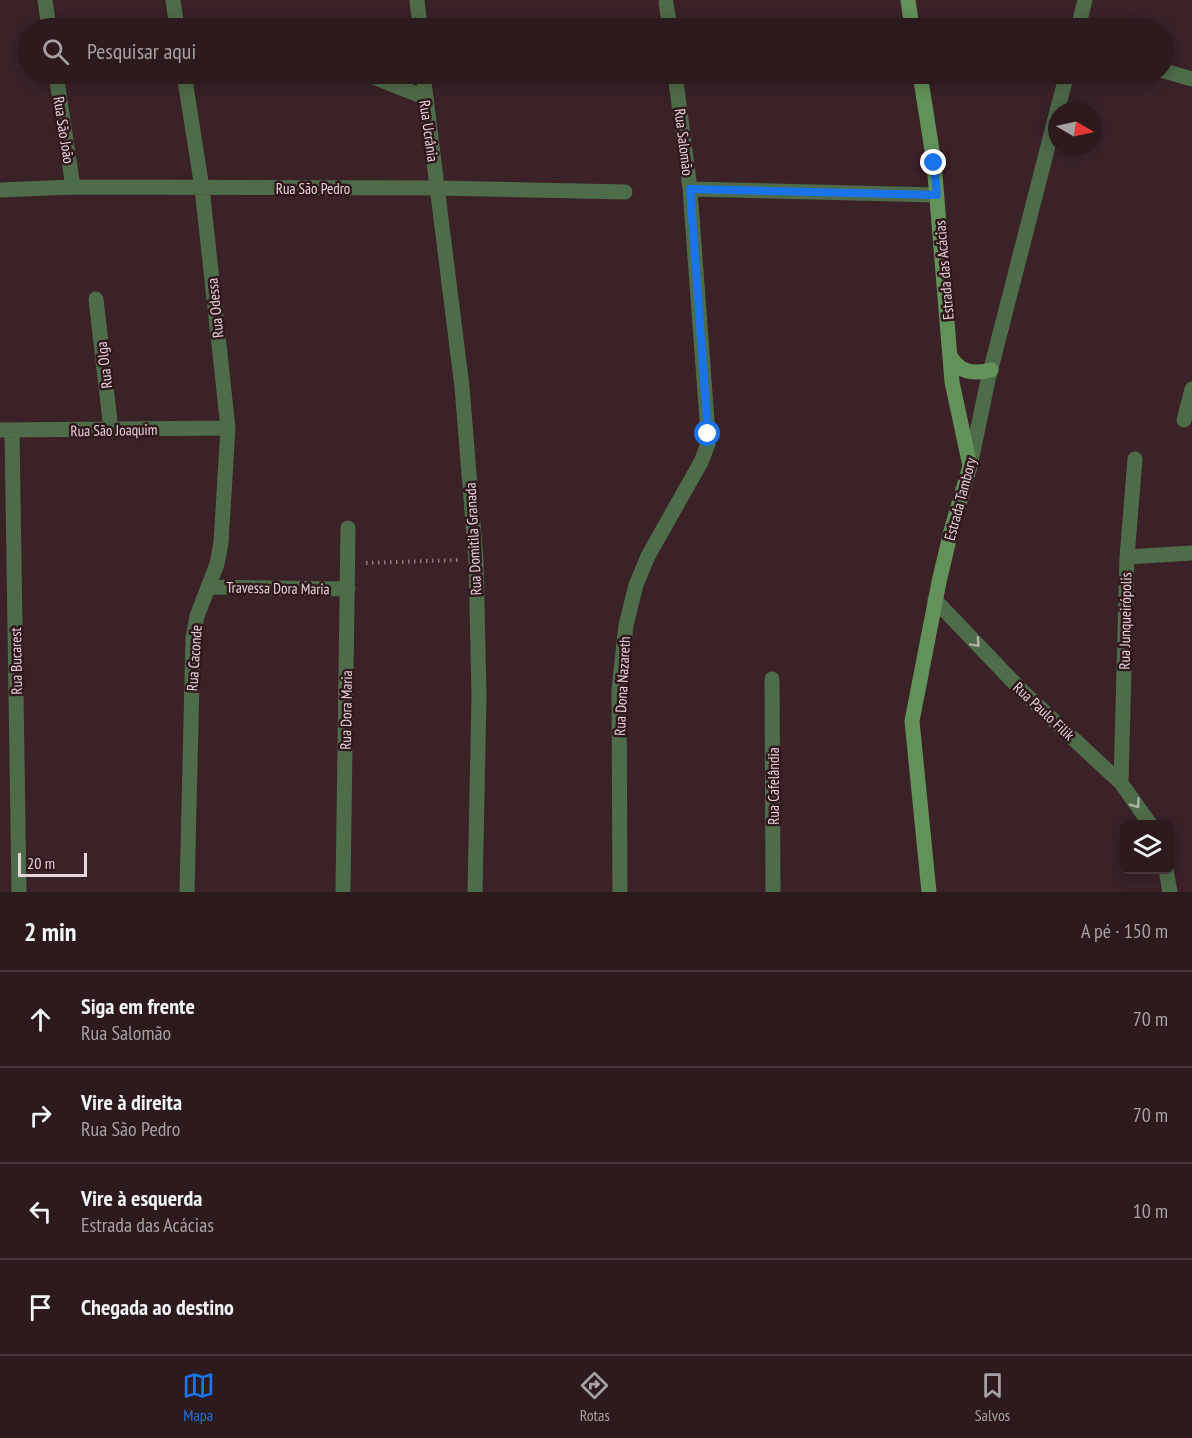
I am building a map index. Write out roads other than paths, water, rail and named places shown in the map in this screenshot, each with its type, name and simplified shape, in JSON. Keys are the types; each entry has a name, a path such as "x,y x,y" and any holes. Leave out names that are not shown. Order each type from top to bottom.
{"main road":[{"path":"908,0 911,18"},
{"name":"Estrada das Acácias","path":"922,84 934,163 952,382 970,466"},
{"path":"951,357 955,364 967,371 991,370"},
{"name":"Estrada Tambory","path":"929,892 912,721 935,600 951,531 970,466"}],"street":[{"path":"45,0 48,18"},
{"path":"172,0 175,18"},
{"path":"417,0 419,18"},
{"path":"1080,18 1085,0"},
{"path":"666,3 668,18"},
{"path":"1174,74 1192,79"},
{"name":"Rua São João","path":"58,84 73,187"},
{"name":"Rua Odessa","path":"186,84 202,188 228,428"},
{"path":"391,84 424,97"},
{"name":"Rua Ucrânia","path":"423,84 437,188"},
{"name":"Rua Salomão","path":"676,84 690,189 708,434 708,444 701,462"},
{"name":"Estrada Tambory","path":"1059,102 1064,84"},
{"name":"Estrada Tambory","path":"970,466 991,370 1048,146"},
{"name":"Rua São Pedro","path":"0,190 73,187 437,188 625,192"},
{"name":"Rua Domitila Granada","path":"437,188 462,387 476,560 478,696 475,892"},
{"path":"690,189 937,195"},
{"name":"Rua Olga","path":"96,299 111,430"},
{"path":"1184,420 1192,389"},
{"name":"Rua São Joaquim","path":"6,430 228,428"},
{"name":"Rua Caconde","path":"187,892 193,638 197,616 217,564 221,543 228,428"},
{"name":"Rua Bucarest","path":"6,430 19,892"},
{"name":"Rua Junqueirópolis","path":"1121,783 1127,556 1135,459"},
{"name":"Rua Dona Nazareth","path":"620,892 619,689 626,624 636,585 648,556 701,462"},
{"name":"Rua Dora Maria","path":"343,892 348,528"},
{"path":"1127,556 1192,553"},
{"name":"Travessa Dora Maria","path":"208,587 348,589"},
{"name":"Rua Paulo Filik","path":"935,600 1023,692 1121,783 1147,820"},
{"name":"Rua Cafelândia","path":"772,680 773,892"},
{"path":"1167,874 1170,892"}]}
